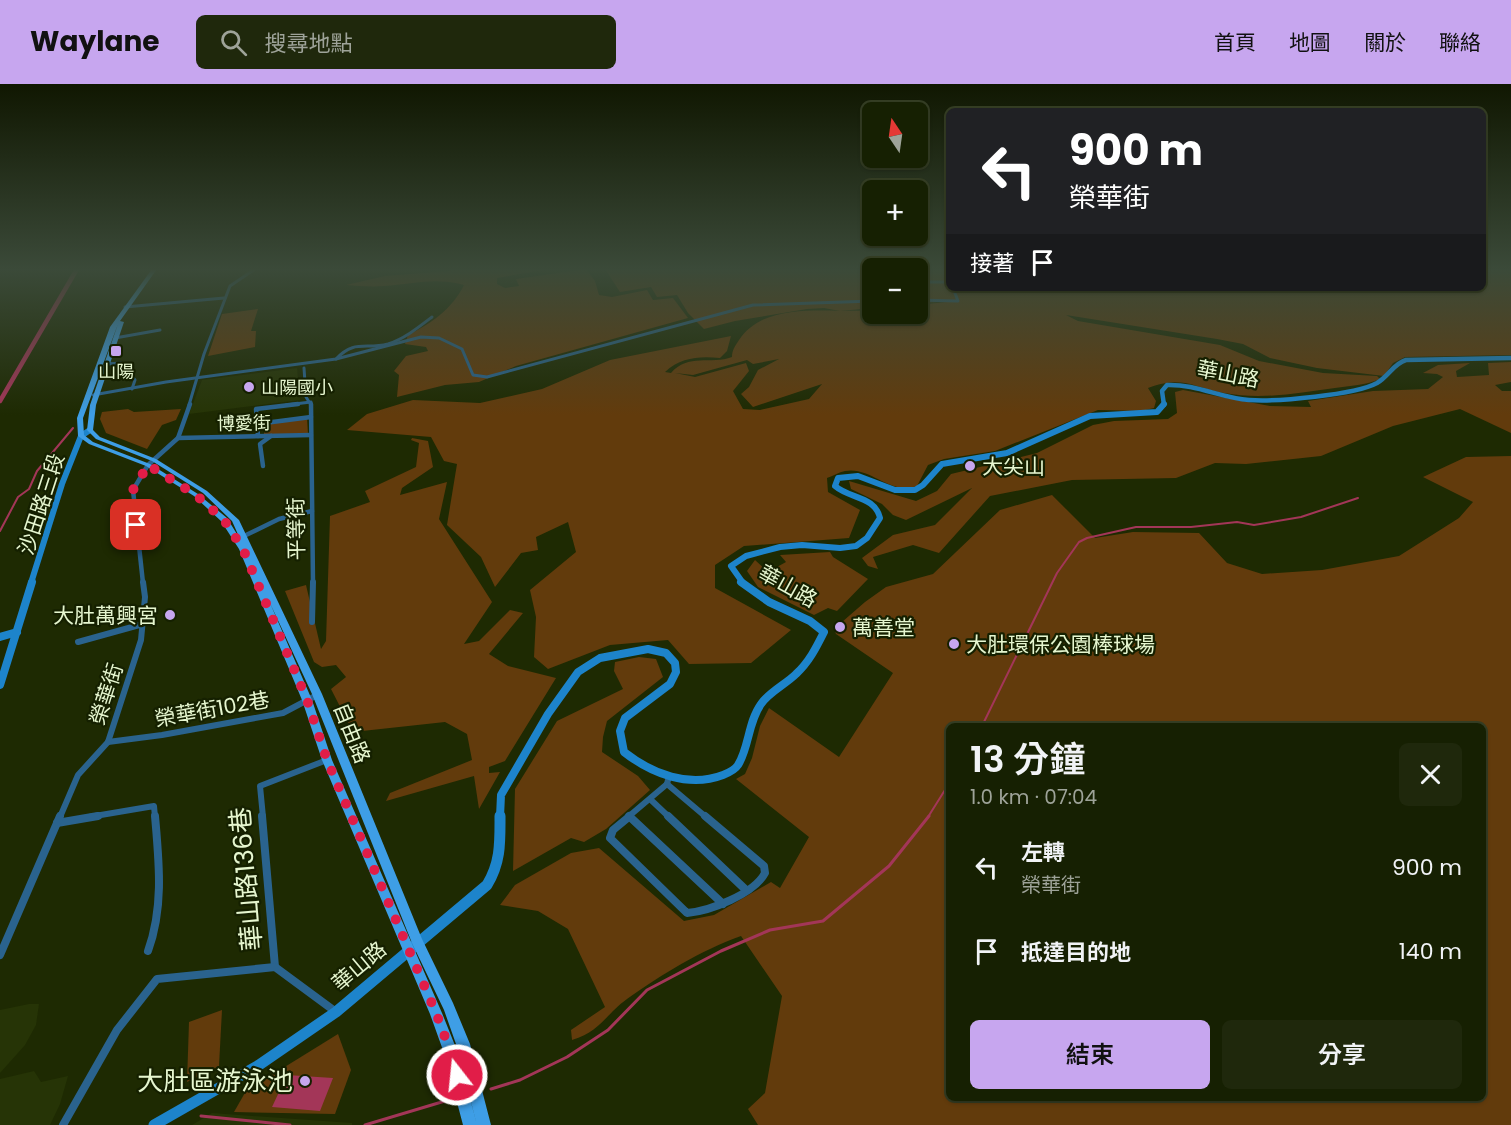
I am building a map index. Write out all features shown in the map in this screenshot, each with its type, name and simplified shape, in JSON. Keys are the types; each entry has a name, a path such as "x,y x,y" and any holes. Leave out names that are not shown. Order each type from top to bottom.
{"main road":[{"name":"沙田路三段","path":"86,433 80,418 113,327 120,318"},
{"name":"沙田路三段","path":"86,433 96,394 123,318"},
{"path":"104,352 111,351"},
{"name":"自由路","path":"86,433 91,443 151,463 236,520 317,695 418,943 449,1007 464,1044 484,1125"},
{"name":"自由路","path":"206,498 243,549 307,700 327,760 451,1053 470,1125"}],"street":[{"path":"178,438 217,318"},
{"path":"336,359 348,347 390,342 431,318"},
{"path":"88,395 336,359 421,337 435,338 459,346 473,375 487,377 707,318"},
{"path":"115,338 160,330"},
{"name":"華山路","path":"154,1125 259,1065 336,1012 487,885 495,874 501,859 498,810 501,795 548,714 578,672 586,665 600,658 648,649 666,653 672,658 676,672 670,684 629,713 620,731 620,743 624,752 668,780 710,780 730,772 738,765 754,716 762,702 797,674 811,658 824,632 817,624 784,610 736,579 731,566 740,558 768,550 806,544 850,548 859,545 868,537 880,518 879,510 872,503 839,491 835,486 838,478 854,474 893,490 902,492 917,490 925,485 934,471 942,464 1006,453 1090,416 1157,412 1164,406 1162,391 1167,385 1178,384 1244,400 1274,401 1375,384 1385,379 1396,363 1406,360 1511,358"},
{"path":"106,364 121,363 125,366 135,380 132,389"},
{"name":"平等街","path":"304,368 306,397 310,402 311,417 314,529 312,622"},
{"path":"258,436 256,409 310,402"},
{"path":"257,424 311,417"},
{"name":"沙田路三段","path":"0,685 62,484 86,433"},
{"name":"博愛街","path":"178,438 311,435"},
{"path":"263,466 260,444 273,436"},
{"name":"榮華街","path":"0,955 78,775 108,742 141,640 143,624 145,597 133,490 151,463 178,438"},
{"path":"244,536 279,519 312,511"},
{"path":"78,642 143,624"},
{"path":"0,636 17,633"},
{"name":"榮華街102巷","path":"108,742 162,735 283,713 317,695"},
{"name":"華山路136巷","path":"275,967 260,786 327,760"},
{"path":"668,780 764,866 763,877 746,890 723,904 701,913 687,913 610,838 613,830 650,799 668,780"},
{"path":"650,799 746,890"},
{"path":"57,823 154,806 159,901 154,939 148,951"},
{"path":"629,816 723,904"},
{"path":"63,1125 124,1021 157,979 275,967"},
{"name":"華山路","path":"275,967 336,1012"}],"shaded area":[{"path":"221,318 255,318 251,331 256,331 255,347 208,356"},
{"path":"436,318 688,318 516,366 479,382 445,385 397,397 399,375 394,371 406,356 428,351 426,347 405,344 408,335"},
{"path":"693,318 756,318 704,329"},
{"path":"770,318 862,318 862,324 928,324 928,318 1071,318 1078,321 1220,345 1259,361 1323,373 1377,376 1380,379 1352,386 1266,396 1224,393 1187,383 1170,382 1148,388 1156,401 1154,408 1141,411 1098,410 995,451 944,459 928,465 917,486 898,487 854,471 827,478 828,492 860,510 849,538 744,546 715,565 715,588 791,630 751,663 689,664 668,640 610,645 548,669 534,657 536,617 530,590 576,552 568,522 536,537 538,550 521,553 495,587 481,557 447,525 457,464 444,461 431,437 347,430 367,414 413,400 480,403 542,389 610,360 731,336 727,351 720,358 705,357 684,360 665,372 671,373 692,361 732,357 736,344 751,327","holes":["779,359 758,370 749,387 741,394 753,407 822,384 809,399 760,410 743,409 733,391 749,371 746,363 695,377 675,373 693,375 747,360 753,364"]},
{"path":"1082,318 1511,318 1511,355 1405,357 1393,363 1384,376 1317,368 1270,358 1243,344"},
{"path":"1511,362 1511,382 1495,385 1502,391 1511,391 1511,433 1460,409 1393,426 1321,456 1246,464 1215,463 1176,478 1072,480 990,496 939,553 913,545 873,557 878,569 868,566 862,558 893,535 935,525 972,488 906,520 893,515 882,504 851,489 849,481 916,501 937,491 951,474 1037,453 1093,425 1114,421 1168,419 1177,413 1175,392 1183,390 1270,406 1311,407 1308,401 1373,391 1428,389 1443,377 1423,373 1438,365 1470,363 1456,371 1457,377 1489,375 1488,363"},
{"name":"山陽國小","path":"297,368 300,400 189,414 202,380"},
{"path":"128,409 134,412 181,409 176,420 162,425 147,449 106,433 100,419 102,412"},
{"path":"307,418 308,434 264,436 264,424"},
{"path":"412,438 428,441 433,467 402,488 400,495 447,482 439,519 492,602 464,644 479,641 510,610 523,613 489,654 508,666 556,678 505,761 489,767 489,773 500,772 479,809 474,776 386,801 390,793 472,760 467,734 445,722 353,732 331,689 346,677 336,665 322,667 314,662 285,591 306,585 321,649 326,641 330,516 370,502 365,491 416,467 419,443 411,440"},
{"path":"1511,456 1511,1125 758,1125 748,1109 765,1093 782,996 741,936 711,948 667,972 627,999 590,1032 572,1040 571,1030 605,1007 568,929 538,911 500,905 515,885 571,853 599,848 684,921 714,915 771,882 780,888 809,837 736,779 745,774 752,758 760,726 769,708 839,757 893,673 836,634 834,629 886,587 933,574 1000,510 1052,495 1095,538 1133,532 1199,533 1227,563 1262,574 1322,570 1399,556 1459,518 1473,502 1423,477 1466,457"},
{"path":"830,552 833,557 868,579 837,611 828,608 814,615 758,587 747,571 755,560 768,572 786,562 780,555"},
{"path":"639,657 656,659 663,677 607,721 602,752 638,776 650,790 606,829 584,842 571,838 513,871 515,789 557,721 623,689 614,671 615,662"},
{"path":"39,1004 36,1025 25,1045 0,1073 0,1010"},
{"path":"222,1010 219,1066 187,1082 189,1022"},
{"name":"大肚區游泳池","path":"338,1034 351,1070 335,1114 234,1112 246,1091"},
{"path":"34,1071 41,1082 68,1076 60,1104 50,1125 0,1125 0,1079"},
{"path":"287,1075 333,1078 320,1111 272,1107"},
{"path":"212,1113 352,1123 352,1125 192,1125"}],"waterway":[{"path":"0,401 49,318"},
{"path":"0,531 18,497 29,489 37,471 73,428"},
{"path":"983,723 1057,573 1079,542 1087,538 1136,527 1191,527 1237,522 1254,525 1301,517 1358,498"},
{"path":"928,817 946,788"},
{"path":"491,1089 520,1080 567,1057 608,1030 647,990 721,951 770,930 823,921 889,866 929,816"},
{"path":"365,1125 445,1101"},
{"path":"201,1116 290,1125"}],"place":[{"name":"山陽","path":"116,351"},
{"name":"山陽國小","path":"249,387"},
{"name":"大尖山","path":"970,466"},
{"name":"大肚萬興宮","path":"170,615"},
{"name":"萬善堂","path":"840,627"},
{"name":"大肚環保公園棒球場","path":"954,644"},
{"name":"大肚區游泳池","path":"305,1081"}],"route":[{"path":"136,525 133,490 148,465 196,495 224,520 243,549 307,700 327,760 436,1013 457,1075"}]}
